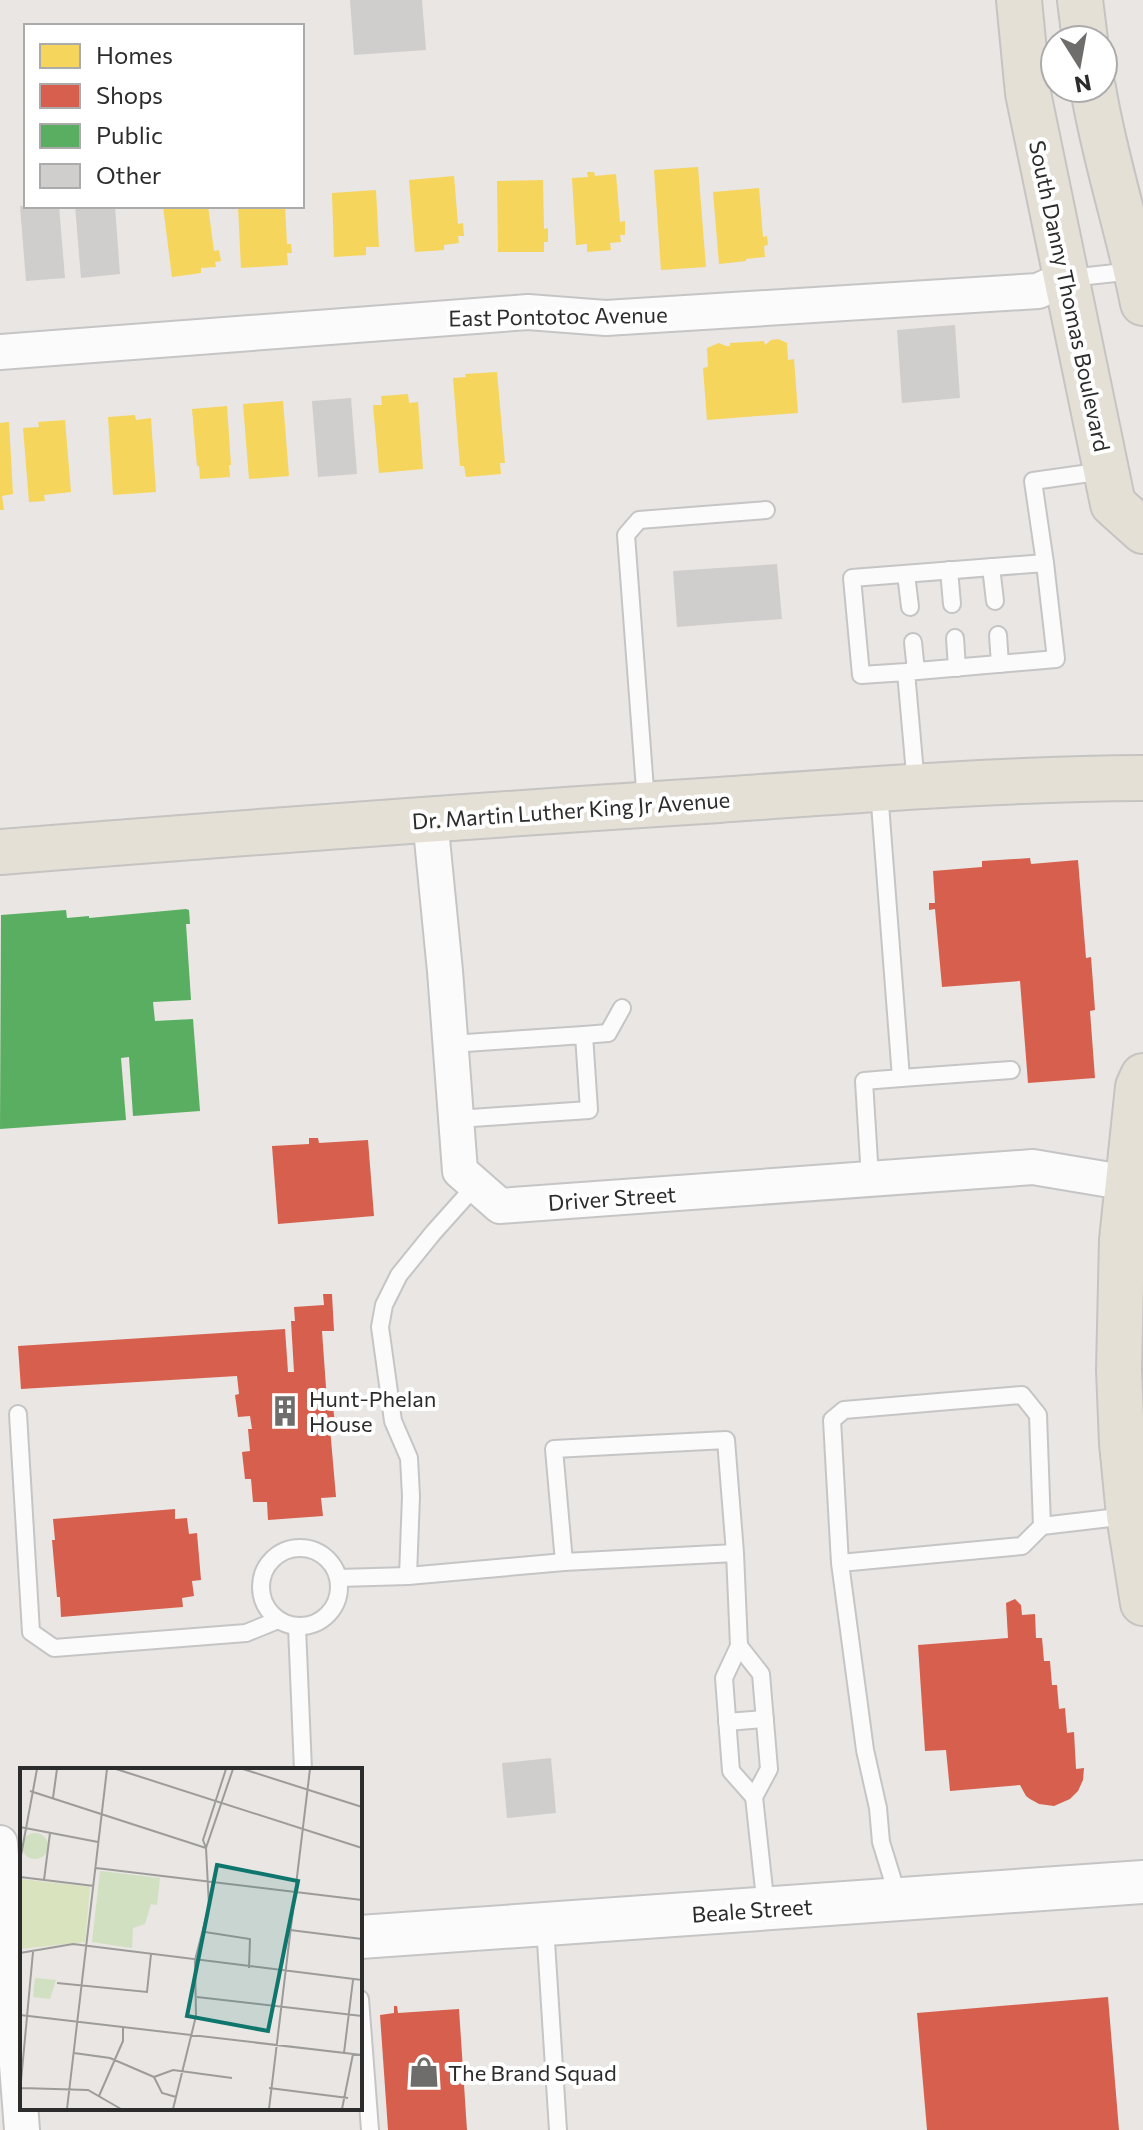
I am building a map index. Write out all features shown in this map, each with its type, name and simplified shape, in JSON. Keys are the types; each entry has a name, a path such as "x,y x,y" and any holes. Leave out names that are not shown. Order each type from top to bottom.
{"main road":[{"name":"South Danny Thomas Boulevard","path":"1019,0 1028,93 1113,504 1143,531"},
{"path":"1080,0 1083,24"},
{"path":"1096,104 1141,281"},
{"name":"Dr. Martin Luther King Jr Avenue","path":"0,852 646,804 897,788 1143,778"},
{"path":"1143,1076 1138,1087 1119,1297 1122,1443 1129,1515 1143,1603"}],"street":[{"name":"East Pontotoc Avenue","path":"0,352 528,312 606,318 1038,291 1066,278"},
{"name":"Driver Street","path":"430,819 460,1171 500,1206 1033,1167 1128,1183"},
{"path":"0,1843 20,2102"},
{"name":"Beale Street","path":"362,1937 1143,1882"},
{"path":"21,2110 22,2130"}],"lane":[{"path":"1066,278 1141,281"},
{"path":"1045,563 852,578 861,675 1056,659 1045,563 1033,481 1107,471"},
{"path":"646,804 626,535 639,520 766,510"},
{"path":"991,567 995,601"},
{"path":"949,570 952,604"},
{"path":"906,574 910,607"},
{"path":"998,635 1000,664"},
{"path":"955,638 957,668"},
{"path":"901,1078 897,788 913,642"},
{"path":"451,1044 608,1033 622,1008"},
{"path":"457,1119 589,1110 584,1035"},
{"path":"870,1178 864,1081 1011,1070"},
{"path":"408,1576 409,1458 393,1421 380,1327 384,1305 399,1275 476,1185"},
{"path":"899,1898 881,1842 878,1808 865,1750 840,1563 832,1420 844,1410 1022,1395 1038,1415 1042,1526"},
{"path":"18,1414 31,1632 54,1648 246,1633 278,1620"},
{"path":"564,1562 554,1449 726,1440 739,1646 724,1678 727,1722 731,1771 754,1797"},
{"path":"840,1563 1022,1546 1042,1526 1129,1515"},
{"path":"293,1548 318,1552 328,1560 339,1578 338,1597 332,1610 322,1620 310,1625 297,1627 278,1620 265,1608 261,1596 260,1583 264,1570 271,1560 293,1548"},
{"path":"339,1578 735,1553"},
{"path":"297,1627 303,1768"},
{"path":"739,1646 761,1674 769,1769 754,1797 766,1908"},
{"path":"727,1722 765,1719"},
{"path":"545,1925 558,2130"},
{"path":"362,2025 370,2130"}],"building: Homes":[{"path":"698,167 706,267 661,270 654,170"},
{"path":"587,172 594,172 595,176 616,174 620,222 625,221 625,235 620,235 621,242 610,243 611,250 587,252 587,244 576,245 572,178 588,177"},
{"path":"454,176 458,224 463,223 464,236 458,236 459,243 444,245 444,250 415,252 409,180"},
{"path":"543,180 544,229 548,228 544,252 498,252 497,181"},
{"path":"759,188 763,237 767,236 768,245 764,246 765,257 719,264 713,192"},
{"path":"376,190 379,247 366,247 366,255 334,257 332,193"},
{"path":"163,208 208,208 214,251 219,250 221,261 215,262 216,267 201,268 201,273 172,277"},
{"path":"238,208 285,208 287,244 291,244 292,253 287,253 288,265 241,268"},
{"path":"778,339 787,343 788,360 794,359 798,413 707,420 703,368 708,367 707,348 719,343 730,346 730,343 764,341 765,345"},
{"path":"497,372 505,463 500,463 501,474 466,477 464,466 460,466 453,378"},
{"path":"408,394 409,403 418,402 423,469 379,473 373,405 382,405 381,396"},
{"path":"283,401 289,476 249,479 243,404"},
{"path":"227,406 230,477 200,479 192,409"},
{"path":"135,415 136,420 151,418 156,492 113,495 108,417"},
{"path":"65,420 71,492 44,495 45,501 29,502 23,428 39,427 38,422"},
{"path":"9,422 13,494 2,496 4,510 0,510 0,423"}],"building: Shops":[{"path":"1030,858 1031,864 1078,860 1086,958 1091,957 1095,1010 1090,1011 1095,1078 1028,1083 1020,981 942,987 935,909 929,910 929,903 935,903 933,871 982,867 982,861"},
{"path":"309,1138 318,1138 319,1143 368,1140 374,1216 278,1224 272,1146 309,1144"},
{"name":"Hunt-Phelan House","path":"323,1294 332,1294 334,1331 322,1331 327,1401 333,1406 335,1424 330,1428 336,1497 321,1498 323,1516 268,1520 267,1502 253,1502 251,1479 245,1479 242,1452 250,1451 248,1429 252,1429 250,1416 238,1417 235,1395 239,1394 237,1376 21,1389 18,1346 285,1329 288,1372 294,1372 291,1321 295,1321 294,1307 324,1305"},
{"path":"175,1509 175,1519 187,1518 189,1534 197,1533 201,1580 192,1581 194,1596 182,1598 183,1607 61,1617 52,1540 55,1540 53,1519"},
{"path":"1015,1599 1021,1605 1022,1615 1035,1614 1036,1638 1042,1638 1044,1661 1050,1661 1052,1685 1057,1685 1059,1709 1065,1708 1067,1733 1074,1732 1076,1769 1084,1768 1078,1791 1070,1799 1054,1806 1030,1799 1020,1785 950,1791 946,1750 925,1751 918,1645 1008,1638 1006,1603"},
{"path":"1108,1997 1119,2130 927,2130 917,2013"},
{"name":"The Brand Squad","path":"394,2006 397,2006 398,2013 459,2009 467,2130 388,2130 380,2015 394,2013"}],"building: Public":[{"path":"66,910 67,918 89,918 189,910 190,924 186,924 191,1000 153,1002 155,1021 193,1019 200,1111 133,1116 129,1057 121,1058 126,1120 0,1129 1,915"}],"building: Other":[{"path":"350,0 422,0 426,50 354,55"},
{"path":"20,206 59,208 65,278 26,281"},
{"path":"75,208 115,208 120,274 81,278"},
{"path":"955,325 960,398 902,403 897,330"},
{"path":"351,398 357,474 318,477 312,401"},
{"path":"777,564 782,619 677,627 673,571"},
{"path":"551,1758 556,1813 507,1818 502,1763"}],"place":[{"name":"Hunt-Phelan House","path":"285,1411"},
{"name":"The Brand Squad","path":"424,2072"}]}
